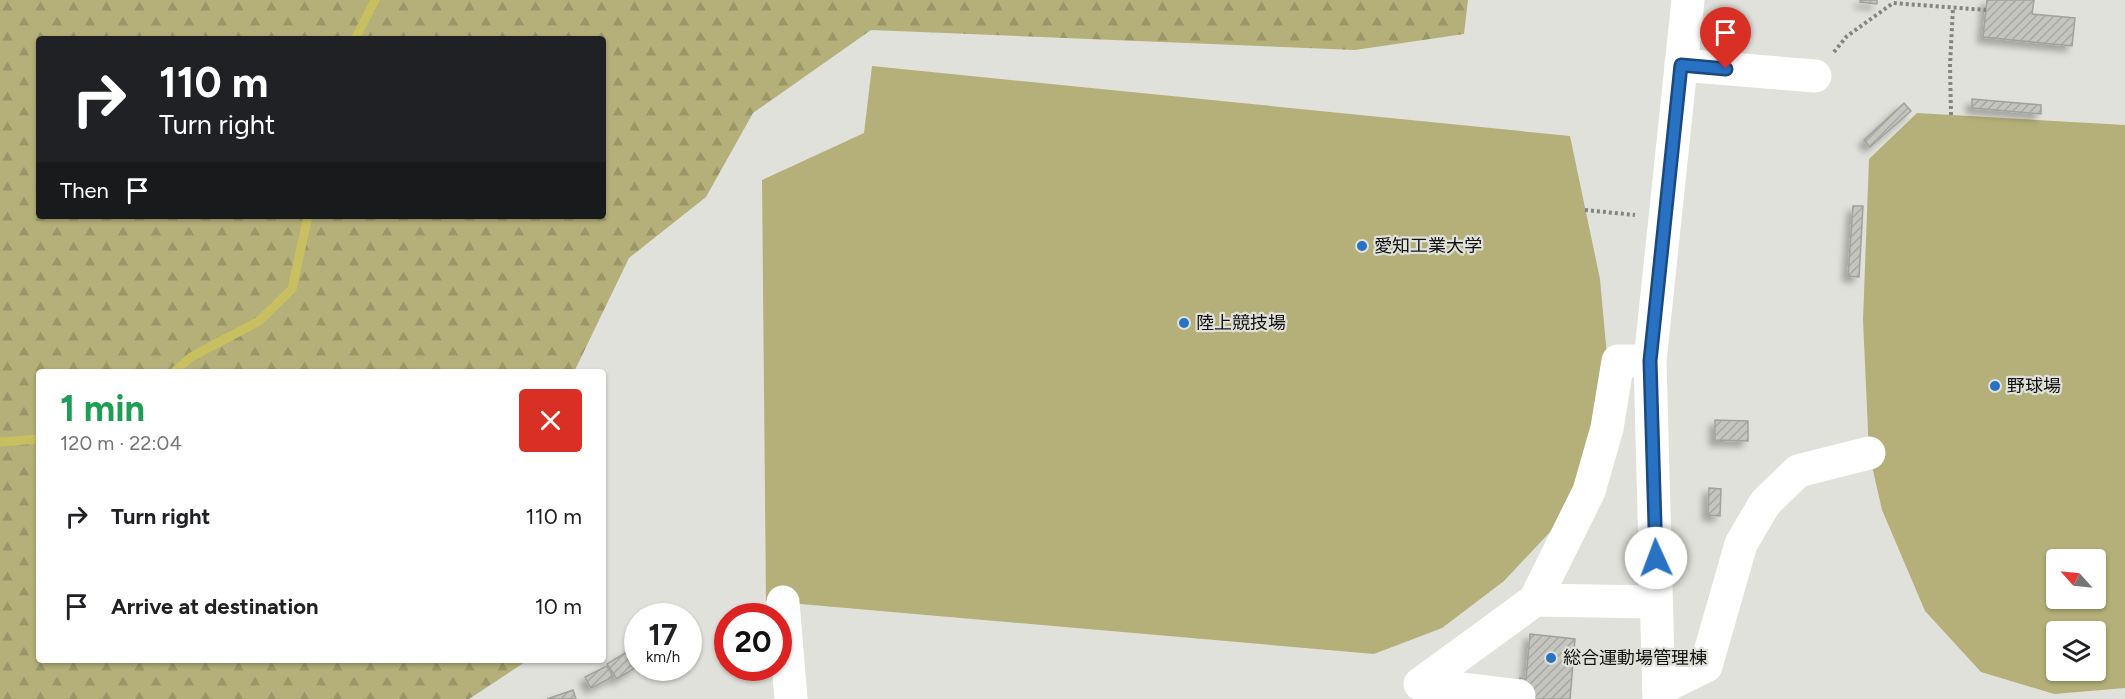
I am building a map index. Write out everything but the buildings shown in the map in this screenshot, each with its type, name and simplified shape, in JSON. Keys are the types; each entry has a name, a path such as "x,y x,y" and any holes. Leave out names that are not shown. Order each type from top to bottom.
{"lane":[{"path":"1688,0 1650,361 1659,694 1706,666 1741,544 1765,503 1798,471 1869,453"},
{"path":"1681,65 1815,76"},
{"path":"1409,691 1535,600 1589,491 1607,428 1618,361 1650,361"},
{"path":"1535,600 1655,602"},
{"path":"783,602 791,699"},
{"path":"1409,691 1519,696"}],"path":[{"path":"1815,76 1847,36 1893,3 1986,10"},
{"path":"1951,116 1950,65 1953,8"},
{"path":"1585,210 1665,219"}],"green space":[{"path":"0,0 1468,0 1464,34 1355,50 871,30 753,113 706,197 629,258 575,369 36,369 36,663 523,663 469,699 0,699"},
{"name":"陸上競技場","path":"872,66 1570,136 1600,279 1608,367 1566,515 1504,581 1442,628 1374,654 766,601 762,180 864,133"},
{"name":"野球場","path":"1917,113 2125,125 2125,688 2054,694 1981,672 1925,611 1882,510 1869,453 1863,320 1869,159"}],"waterway":[{"path":"357,36 375,0"},
{"path":"177,369 191,357 259,321 292,289 307,219"},
{"path":"0,442 36,439"}],"place":[{"name":"愛知工業大学","path":"1362,246"},
{"name":"陸上競技場","path":"1184,323"},
{"name":"野球場","path":"1995,386"},
{"name":"総合運動場管理棟","path":"1551,658"}],"route":[{"path":"1656,558 1650,361 1681,65 1726,69"}]}
